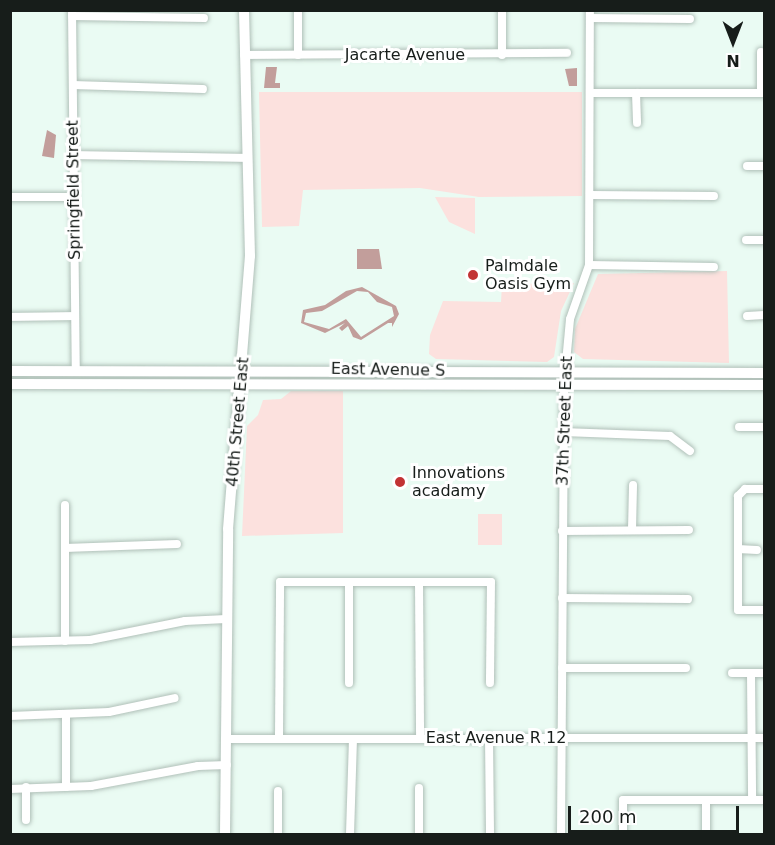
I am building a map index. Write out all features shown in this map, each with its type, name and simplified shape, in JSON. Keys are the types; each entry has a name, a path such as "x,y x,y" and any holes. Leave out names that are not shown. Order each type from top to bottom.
{"main road":[{"name":"40th Street East","path":"225,834 228,529 250,256 244,10"},
{"name":"East Avenue S","path":"10,370 242,369 765,373"},
{"name":"East Avenue S","path":"10,384 765,386"}],"street":[{"path":"298,10 298,55"},
{"path":"502,10 502,55"},
{"path":"72,13 204,18"},
{"name":"Springfield Street","path":"72,13 76,370"},
{"path":"590,14 634,14 690,19"},
{"name":"37th Street East","path":"561,834 564,384 570,319 589,265 590,14"},
{"path":"590,93 763,93 761,52"},
{"name":"Jacarte Avenue","path":"244,55 567,53"},
{"path":"73,85 203,89"},
{"path":"636,93 637,123"},
{"path":"74,155 248,158"},
{"path":"747,166 765,166"},
{"path":"590,195 714,196"},
{"path":"10,197 74,197"},
{"path":"746,240 765,240"},
{"path":"589,265 714,267"},
{"path":"747,315 765,315"},
{"path":"10,317 75,316"},
{"path":"739,427 765,427"},
{"path":"563,432 670,436 690,452"},
{"path":"632,530 633,485"},
{"path":"765,489 745,489 738,496 738,610 765,610"},
{"path":"65,505 65,641"},
{"path":"562,531 688,530"},
{"path":"65,548 177,544"},
{"path":"738,549 758,550"},
{"path":"279,738 280,582 491,582 490,683"},
{"path":"349,582 349,683"},
{"path":"419,582 420,738"},
{"path":"562,598 688,599"},
{"path":"10,642 90,640 185,621 226,619"},
{"path":"562,668 686,668"},
{"path":"732,673 765,673"},
{"path":"751,673 752,800"},
{"path":"10,716 66,716 110,712 175,698"},
{"path":"66,716 66,787"},
{"path":"489,737 490,834"},
{"name":"East Avenue R 12","path":"227,739 765,738"},
{"path":"350,834 353,739"},
{"path":"10,789 121,783 198,766 227,765"},
{"path":"26,787 26,820"},
{"path":"419,788 419,834"},
{"path":"278,791 278,834"},
{"path":"623,834 623,800 765,800"},
{"path":"706,801 706,834"}],"shaded area":[{"path":"266,67 277,67 275,83 280,83 280,88 264,88"},
{"path":"577,68 577,86 569,86 565,69"},
{"path":"259,92 582,92 582,196 479,197 420,188 303,190 299,226 262,227"},
{"path":"47,130 56,135 54,158 42,156"},
{"path":"435,197 475,198 475,234 449,222"},
{"path":"357,249 379,249 382,269 357,269"},
{"path":"727,271 729,363 583,359 574,352 575,329 598,274"},
{"path":"574,283 561,311 554,357 547,362 436,359 429,354 430,335 443,301 501,302 502,284"},
{"path":"362,287 396,306 399,314 392,327 392,323 388,323 361,340 353,337 348,326 342,331 339,328 345,323 325,333 301,323 303,310 325,305 346,291","holes":["357,291 368,292 377,302 392,307 394,316 361,337 346,319 329,329 304,322 306,313 322,311"]},
{"path":"291,391 343,391 343,533 242,536 247,426 258,415 263,400 281,399"},
{"path":"478,514 502,514 502,545 478,545"}],"place":[{"name":"Palmdale Oasis Gym","path":"473,275"},
{"name":"Innovations acadamy","path":"400,482"}]}
